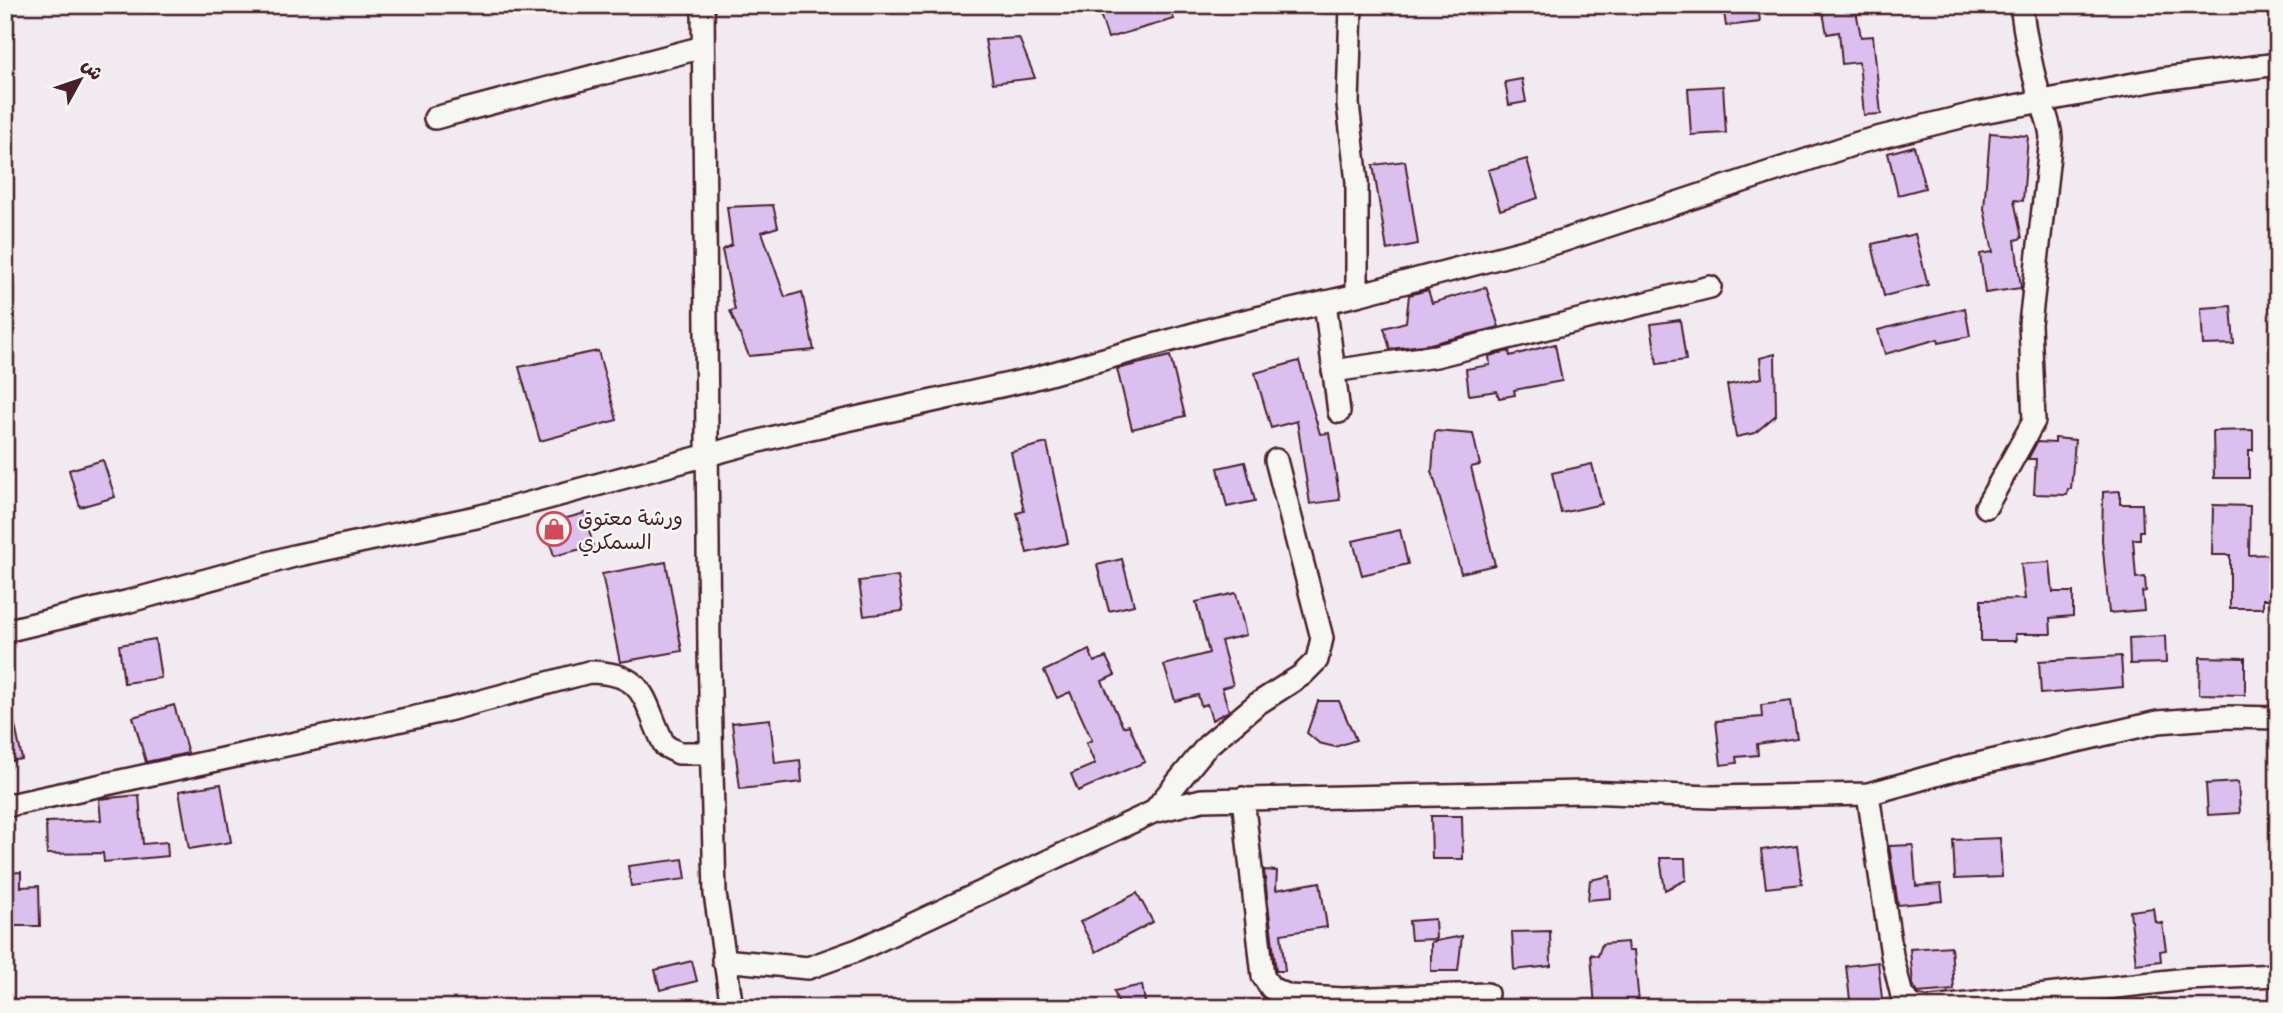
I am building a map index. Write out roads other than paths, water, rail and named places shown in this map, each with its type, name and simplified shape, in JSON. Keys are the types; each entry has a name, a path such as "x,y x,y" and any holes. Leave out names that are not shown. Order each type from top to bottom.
{"street":[{"path":"702,5 706,456 715,894 732,1008"},
{"path":"1351,5 1348,104 1357,182 1357,295"},
{"path":"1986,507 2034,421 2030,324 2051,138 2050,120 2040,100 2027,49 2021,5"},
{"path":"435,118 703,47"},
{"path":"5,631 126,602 294,556 481,516 793,432 1032,379 1222,326 1357,295 1562,241 1861,142 2040,100 2161,79 2278,64"},
{"path":"1334,371 1436,356 1710,286"},
{"path":"1325,302 1339,412"},
{"path":"1153,812 1208,745 1257,704 1302,675 1317,660 1322,638 1276,460"},
{"path":"5,806 448,710 589,673 614,673 626,677 638,687 646,696 665,746 679,753 711,753"},
{"path":"723,960 808,968 858,950 1153,812 1202,800 1584,792 1712,797 1868,794 1961,768 2158,722 2226,717 2278,718"},
{"path":"1868,794 1892,955 1902,996 1913,1006 1923,1008"},
{"path":"1243,798 1263,976 1271,988 1289,996 1343,999 1487,994"},
{"path":"1932,1008 2187,979 2278,975"}],"place":[{"name":"ورشة معتوق السمكري","path":"554,529"}]}
